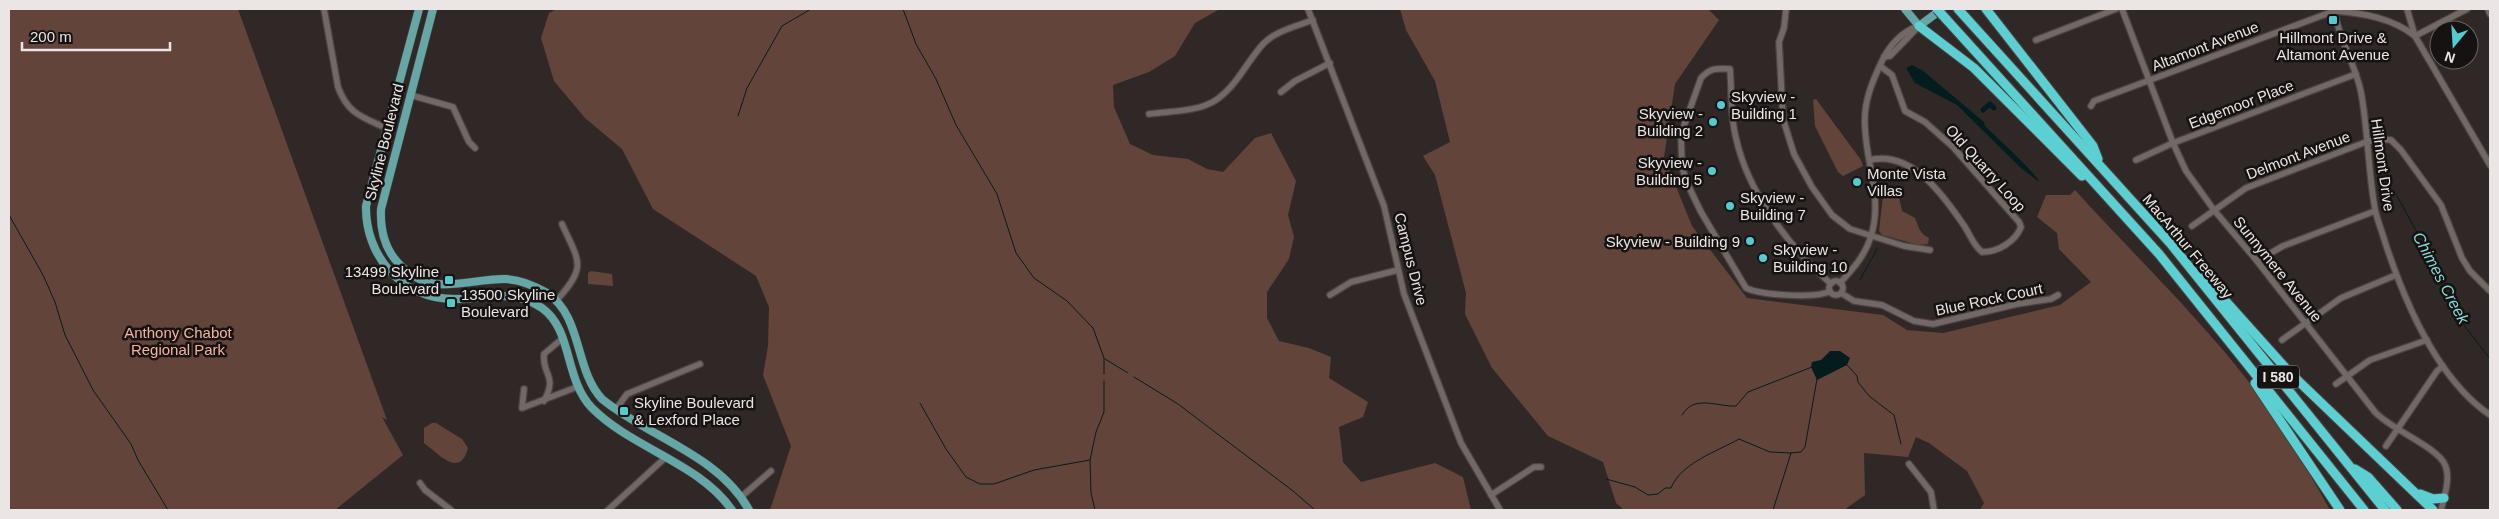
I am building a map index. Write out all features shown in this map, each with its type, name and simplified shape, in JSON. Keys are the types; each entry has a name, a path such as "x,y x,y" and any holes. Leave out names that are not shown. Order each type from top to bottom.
{"highway":[{"name":"MacArthur Freeway","path":"1937,9 2180,279 2247,367 2364,510"},
{"name":"MacArthur Freeway","path":"1959,9 2170,243 2385,510"},
{"path":"1986,9 2092,146 2102,168"},
{"path":"1919,26 1974,68 2056,152 2135,227"},
{"path":"2170,243 2221,294 2290,373 2433,510"},
{"path":"2247,367 2257,388 2302,451 2340,510"},
{"path":"2349,466 2368,477 2397,510"},
{"path":"2406,483 2427,498 2444,498"}],"main road":[{"name":"Skyline Boulevard","path":"419,9 366,206 368,234 378,256 385,267 399,281 434,298 455,299 513,296 529,300 544,310 554,320 562,338 577,387 584,398 600,415 696,476 732,510"},
{"name":"Skyline Boulevard","path":"433,9 381,209 382,231 389,250 406,271 421,280 455,285 511,280 536,288 556,301 568,317 590,384 602,399 707,466 740,497 749,510"},
{"path":"1905,9 1919,26 1942,9"},
{"path":"378,256 389,250"}],"street":[{"path":"324,9 342,97 349,108 358,116 386,128"},
{"name":"Campus Drive","path":"1308,9 1384,206 1404,294 1461,443 1500,510"},
{"path":"1786,9 1784,28 1779,42 1783,119 1794,154 1812,187 1832,214 1850,230 1904,246 1930,250"},
{"path":"2036,40 2116,9"},
{"name":"Sunnymere Avenue","path":"2122,9 2173,143 2186,171 2214,210 2257,261 2379,417 2443,460 2447,470 2441,510"},
{"path":"2407,9 2415,36 2490,165"},
{"path":"2415,36 2467,9"},
{"path":"2488,9 2490,14"},
{"name":"Altamont Avenue","path":"2091,106 2094,102 2334,10 2372,16 2401,26 2415,36"},
{"name":"Hillmont Drive","path":"2334,10 2340,35 2356,74 2362,99 2375,211 2396,275 2443,366 2466,395 2490,415"},
{"path":"1149,114 1197,108 1216,100 1241,74 1265,42 1312,20"},
{"path":"1840,283 1859,261 1871,236 1876,204 1876,188 1864,128 1869,91 1884,57 1890,56 1919,26"},
{"path":"1282,92 1295,81 1330,64"},
{"name":"Old Quarry Loop","path":"1870,160 1895,158 1919,174 1946,203 1982,252 2006,245 2019,233 2021,227 2019,222 1953,147 1925,122 1906,111 1892,75 1880,66"},
{"path":"1830,291 1819,295 1759,292 1746,288 1732,267 1687,183 1680,148 1681,134 1686,116 1701,78 1707,72 1715,68 1730,69 1736,138 1753,184 1796,250 1831,284"},
{"name":"Edgemoor Place","path":"2136,160 2173,143 2356,74"},
{"path":"410,95 453,107 468,142 475,148"},
{"name":"Delmont Avenue","path":"2192,226 2246,188 2366,142 2380,139 2391,140 2402,150 2441,205 2462,258 2470,271 2490,291"},
{"path":"2257,261 2283,246 2375,211"},
{"path":"556,301 570,287 577,275 576,250 562,224"},
{"path":"1330,294 1351,282 1398,270"},
{"path":"2282,340 2341,298 2396,275"},
{"path":"1831,284 1840,283"},
{"path":"1830,291 1834,295 1841,293 1843,289 1840,283"},
{"path":"1830,291 1831,284"},
{"name":"Blue Rock Court","path":"1841,293 1854,301 1882,305 1914,321 1933,324 2017,304 2051,299 2058,295"},
{"path":"544,401 551,383 544,354 562,338"},
{"path":"2336,384 2370,360 2428,340"},
{"path":"616,409 627,394 700,364"},
{"path":"2386,446 2437,371 2443,366"},
{"path":"524,389 522,408 577,387"},
{"path":"608,510 666,457"},
{"path":"1908,464 1931,492 1934,510"},
{"path":"1491,495 1534,467 1541,467"},
{"path":"740,497 770,471"},
{"path":"420,483 425,490 451,510"},
{"path":"439,510 444,505"}],"green space":[{"name":"Anthony Chabot Regional Park","path":"9,9 238,9 387,420 382,417 403,455 335,510 9,510"},
{"path":"557,9 1242,9 1218,10 1195,23 1175,56 1149,72 1113,85 1114,107 1130,144 1153,155 1188,159 1207,169 1223,172 1255,138 1271,133 1296,181 1288,215 1294,237 1289,259 1267,292 1267,318 1279,341 1309,348 1331,357 1329,378 1368,402 1363,417 1339,427 1343,462 1361,482 1435,463 1463,477 1471,510 770,510 791,446 763,375 768,346 769,307 756,276 653,209 622,149 585,118 554,81 541,38 549,13"},
{"path":"1400,9 1708,9 1719,20 1675,84 1664,157 1692,226 1747,298 1883,315 1907,330 1943,333 2060,305 2091,282 2059,249 2057,233 2037,217 2046,195 2070,195 2075,190 2186,308 2249,382 2292,444 2330,510 1980,510 1984,503 1967,471 1929,443 1916,437 1908,457 1864,453 1865,495 1844,510 1624,510 1616,503 1603,462 1548,436 1492,368 1465,314 1466,293 1435,175 1423,156 1450,142 1435,81 1406,30"},
{"path":"1816,99 1861,160 1863,166 1843,176 1838,172 1815,126 1813,100"},
{"path":"1883,196 1899,197 1902,211 1915,218 1921,232 1929,238 1928,244 1919,245 1882,235 1879,231"},
{"path":"591,271 612,274 613,286 588,284 588,273"},
{"path":"432,423 436,423 462,439 468,448 460,462 455,463 442,458 424,443 424,428"}],"water":[{"path":"1912,65 1922,70 1984,122 1985,126 2024,163 2039,182 2021,168 1957,105 1915,83 1906,68"},
{"path":"1830,351 1840,351 1850,358 1847,365 1817,380 1811,367 1812,362 1821,360"}],"waterway":[{"path":"738,116 747,88 782,26 811,9"},
{"path":"903,9 916,44 936,79 956,125 997,194 1016,253 1034,278 1067,301 1093,328 1104,358 1104,374"},
{"name":"Chimes Creek","path":"1983,110 1990,104 1994,108"},
{"name":"Chimes Creek","path":"2396,194 2431,258 2436,276 2463,317 2464,325 2490,359"},
{"path":"9,215 43,275 55,302 65,335 93,390 131,444 138,460 168,510"},
{"path":"1860,280 1877,249"},
{"path":"1105,359 1128,373"},
{"path":"1847,365 1857,376 1858,382 1869,396 1894,415 1901,444"},
{"path":"1682,415 1687,409 1699,403 1736,406 1748,392 1812,367"},
{"path":"1134,377 1178,404 1293,491 1315,510"},
{"name":"Chimes Creek","path":"1773,510 1791,453 1801,452 1805,447 1817,379"},
{"path":"1095,510 1091,493 1090,460 1096,432 1104,412 1104,381"},
{"path":"920,403 946,449 966,477 980,484 994,484 1034,470 1090,460"},
{"path":"1606,479 1635,487 1648,495 1658,494 1665,488 1671,488 1676,479 1691,465 1739,439 1770,452 1791,453"}],"place":[{"name":"Hillmont Drive & Altamont Avenue","path":"2333,20"},
{"name":"Skyview - Building 1","path":"1721,105"},
{"name":"Skyview - Building 2","path":"1713,122"},
{"name":"Skyview - Building 5","path":"1712,171"},
{"name":"Monte Vista Villas","path":"1857,182"},
{"name":"Skyview - Building 7","path":"1730,206"},
{"name":"Skyview - Building 9","path":"1750,241"},
{"name":"Skyview - Building 10","path":"1763,258"},
{"name":"13499 Skyline Boulevard","path":"449,280"},
{"name":"13500 Skyline Boulevard","path":"451,303"},
{"name":"Skyline Boulevard & Lexford Place","path":"624,411"}]}
